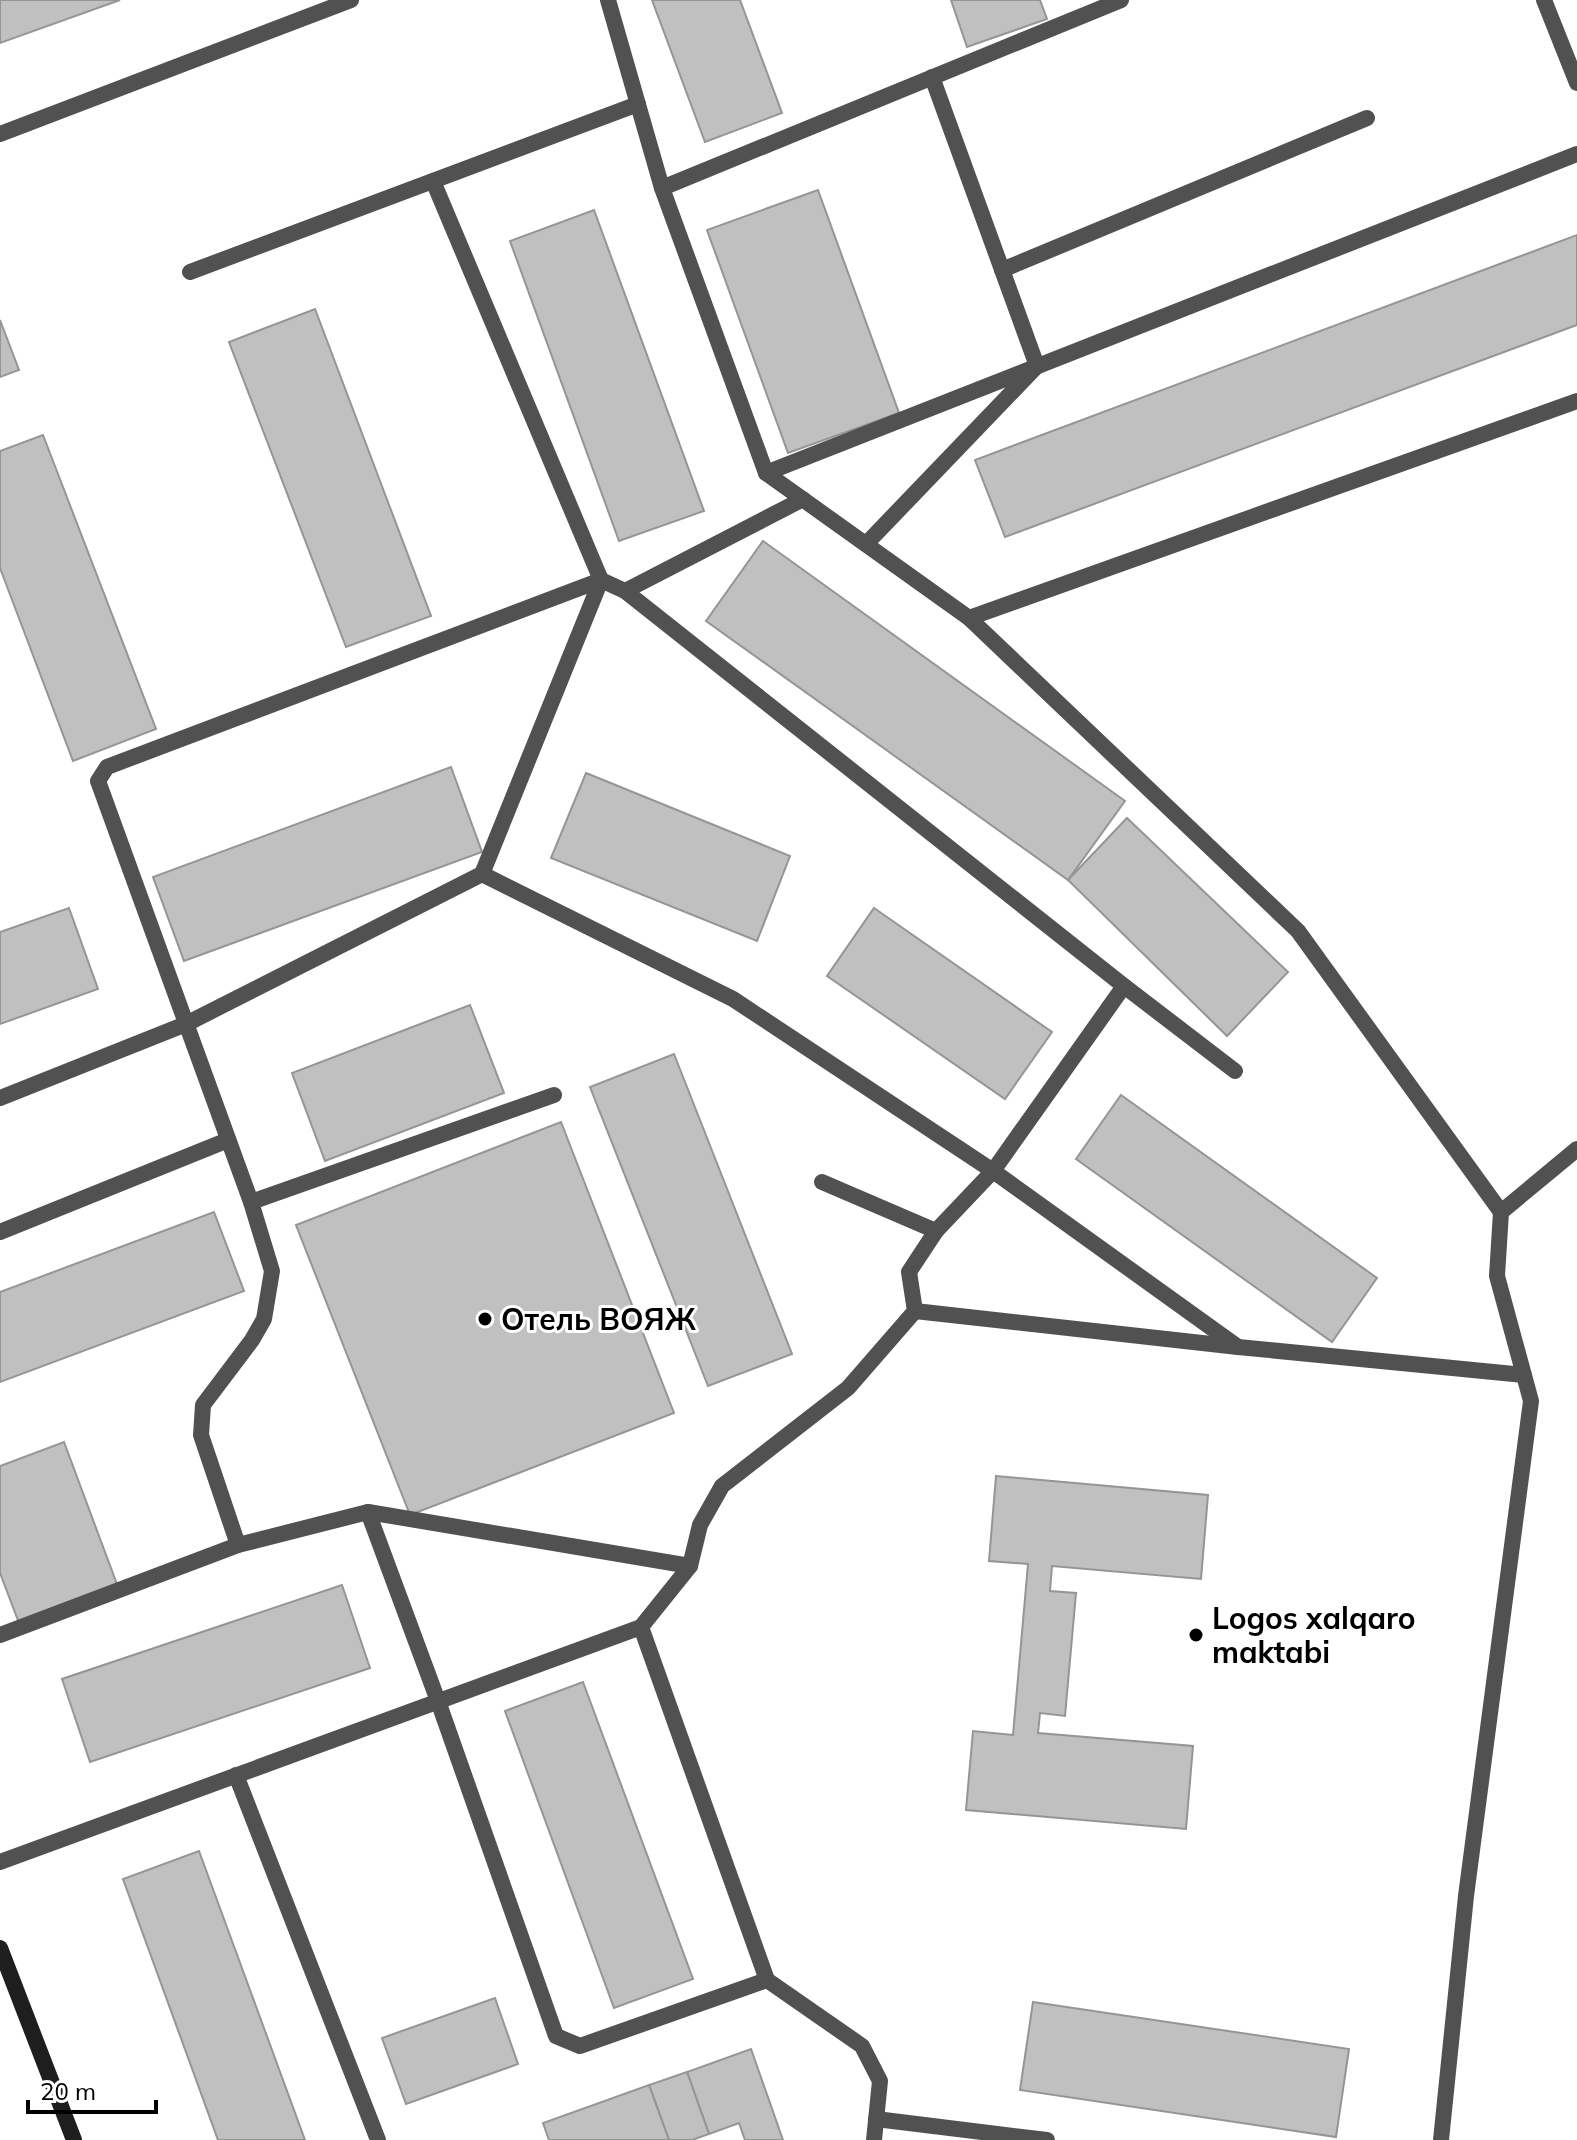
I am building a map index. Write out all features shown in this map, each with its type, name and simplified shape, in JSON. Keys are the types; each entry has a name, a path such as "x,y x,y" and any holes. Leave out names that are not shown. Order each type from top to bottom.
{"main road":[{"path":"0,1948 74,2140"}],"lane":[{"path":"0,134 351,0"},
{"path":"608,0 662,188 766,473 969,618 1298,931 1501,1212 1497,1276 1531,1401 1466,1896 1441,2140"},
{"path":"1544,0 1577,83"},
{"path":"662,188 1117,1"},
{"path":"932,77 1037,366"},
{"path":"190,272 638,104"},
{"path":"1002,270 1367,118"},
{"path":"766,473 1577,154"},
{"path":"433,181 601,580 625,591 1235,1071"},
{"path":"867,543 1037,366"},
{"path":"969,618 1577,401"},
{"path":"625,591 803,499"},
{"path":"0,1098 186,1024 482,874 601,580"},
{"path":"238,1545 201,1435 203,1405 264,1319 272,1271 251,1202 98,781 107,767 601,580"},
{"path":"482,874 733,999 993,1171 1238,1347"},
{"path":"0,1862 641,1627 690,1566 700,1525 722,1486 848,1388 915,1311 909,1272 936,1231 993,1171 1124,986"},
{"path":"251,1202 554,1095"},
{"path":"0,1232 228,1140"},
{"path":"1501,1212 1577,1149"},
{"path":"822,1182 936,1231"},
{"path":"915,1311 1524,1375"},
{"path":"368,1512 556,2036 580,2046 767,1980"},
{"path":"0,1635 238,1545 368,1512 690,1566"},
{"path":"641,1627 767,1980 862,2046 880,2081 874,2140"},
{"path":"236,1775 378,2140"},
{"path":"876,2119 1047,2140"}],"building":[{"path":"0,0 120,0 0,43"},
{"path":"652,0 740,0 782,113 705,142"},
{"path":"951,0 1040,0 1047,19 967,47"},
{"path":"818,190 899,413 788,453 707,230"},
{"path":"594,210 704,511 619,541 510,241"},
{"path":"1577,235 1577,325 1005,537 975,460"},
{"path":"315,309 431,616 346,647 229,342"},
{"path":"0,320 19,370 0,377"},
{"path":"43,435 156,729 73,761 0,568 0,451"},
{"path":"763,541 1125,801 1068,880 706,621"},
{"path":"451,767 482,852 184,961 153,877"},
{"path":"586,773 790,856 757,941 551,858"},
{"path":"1127,818 1288,972 1227,1036 1068,880"},
{"path":"69,908 98,989 0,1024 0,932"},
{"path":"874,908 1052,1032 1005,1099 827,976"},
{"path":"470,1005 504,1093 325,1161 292,1073"},
{"path":"674,1054 792,1354 708,1386 590,1087"},
{"path":"1121,1095 1377,1278 1332,1342 1076,1159"},
{"name":"Отель ВОЯЖ","path":"561,1122 674,1413 410,1515 296,1225"},
{"path":"214,1212 244,1291 0,1382 0,1292"},
{"path":"64,1442 118,1587 19,1623 0,1573 0,1466"},
{"path":"996,1476 1208,1495 1201,1579 1052,1566 1050,1591 1076,1593 1065,1716 1040,1713 1038,1733 1193,1746 1186,1829 966,1810 973,1731 1013,1735 1028,1564 989,1561"},
{"path":"342,1585 370,1668 90,1762 62,1679"},
{"path":"583,1682 693,1979 614,2008 505,1711"},
{"path":"199,1851 305,2140 218,2140 123,1879"},
{"path":"495,1998 518,2064 406,2104 382,2038"},
{"path":"1033,2002 1349,2049 1336,2137 1020,2090"},
{"path":"751,2049 783,2140 745,2140 739,2123 709,2134 687,2072"},
{"path":"687,2072 709,2134 692,2140 669,2140 649,2085"},
{"path":"649,2085 669,2140 549,2140 543,2123"}],"place":[{"name":"Отель ВОЯЖ","path":"485,1319"},
{"name":"Logos xalqaro maktabi","path":"1196,1635"}]}
